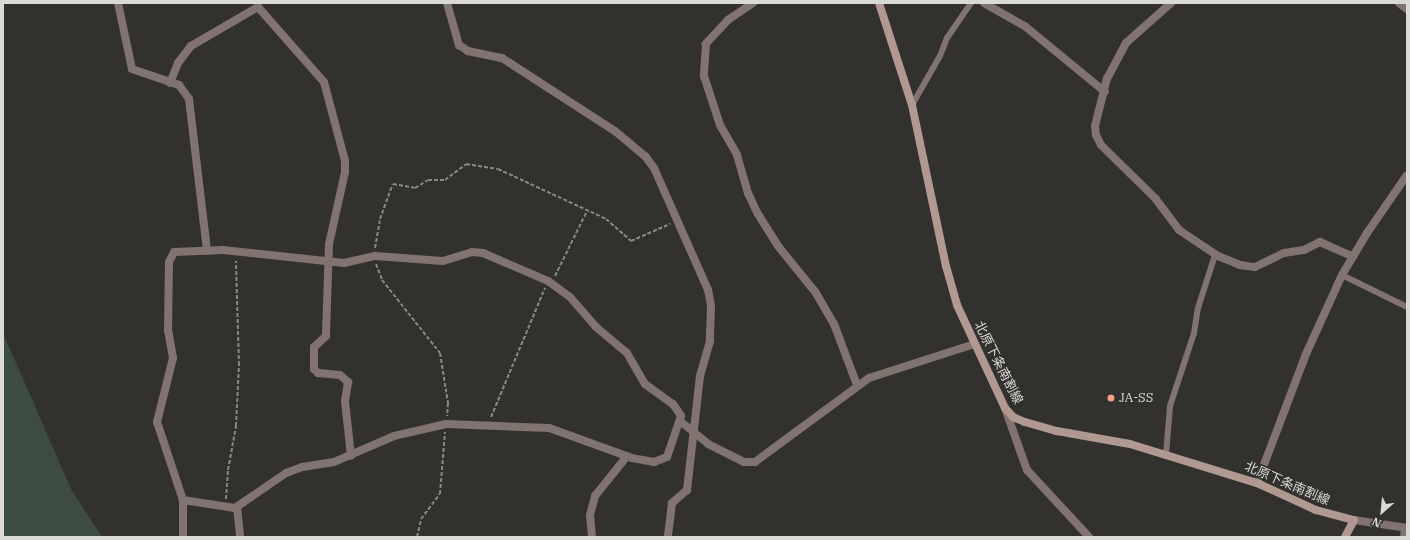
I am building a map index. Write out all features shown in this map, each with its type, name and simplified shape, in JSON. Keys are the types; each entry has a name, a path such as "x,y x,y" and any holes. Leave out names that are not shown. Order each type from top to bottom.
{"main road":[{"name":"北原下条南割線","path":"879,3 912,105 946,266 957,305 1005,408 1013,417 1024,422 1166,454 1257,483 1316,510 1354,520"},
{"path":"1345,537 1354,520"}],"street":[{"path":"118,3 132,69 179,85 190,99 207,251"},
{"path":"447,3 459,45 468,51 502,58 615,131 644,156 654,168 708,290 710,306 710,341 700,376 688,490 672,503 668,537"},
{"path":"753,3 728,20 706,44 704,76 720,125 737,155 754,207 778,246 816,294 834,324 857,385"},
{"path":"984,3 1026,27 1105,92"},
{"path":"1171,3 1126,43 1108,78 1095,126 1096,136 1101,145 1155,198 1179,230 1215,255 1240,265 1255,267 1284,253 1304,250 1320,242 1353,257"},
{"path":"1399,3 1407,9"},
{"path":"170,83 178,63 191,46 258,7 324,82 345,161 345,172 326,263 326,336 314,347 314,370 318,373 340,375 348,382 345,401 351,456"},
{"path":"1257,483 1306,354 1342,276 1407,175"},
{"path":"183,537 183,500 157,422 173,358 168,331 169,262 174,252 236,251 326,263 344,263 375,256 442,261 472,252 483,253 550,282 570,297 596,327 626,353 645,384 676,407 680,421 695,434 744,462 755,462 857,385 869,378 974,344"},
{"path":"1005,408 1027,470 1089,537"},
{"path":"183,500 226,508 237,507 286,473 351,456 394,436 446,424 549,428 627,456 654,462 663,460 667,457 680,421"},
{"path":"592,537 590,515 595,496 627,456"},
{"path":"237,507 240,537"},
{"path":"1354,520 1406,527"}],"lane":[{"path":"912,105 940,56 947,38 971,3"},
{"path":"1166,454 1170,406 1194,332 1198,308 1215,255"},
{"path":"1342,276 1407,307"},
{"path":"1403,537 1406,527"}],"path":[{"path":"417,537 421,520 440,494 448,403 440,353 382,280 375,256 374,241 393,184 415,188 428,180 445,180 466,164 498,169 606,219 631,241 663,226 679,222"},
{"path":"487,425 550,282 587,211"},
{"path":"226,508 226,483 236,426 239,365 236,251"}],"green space":[{"path":"3,333 71,489 102,537 3,537"}],"place":[{"name":"JA-SS","path":"1111,398"}]}
